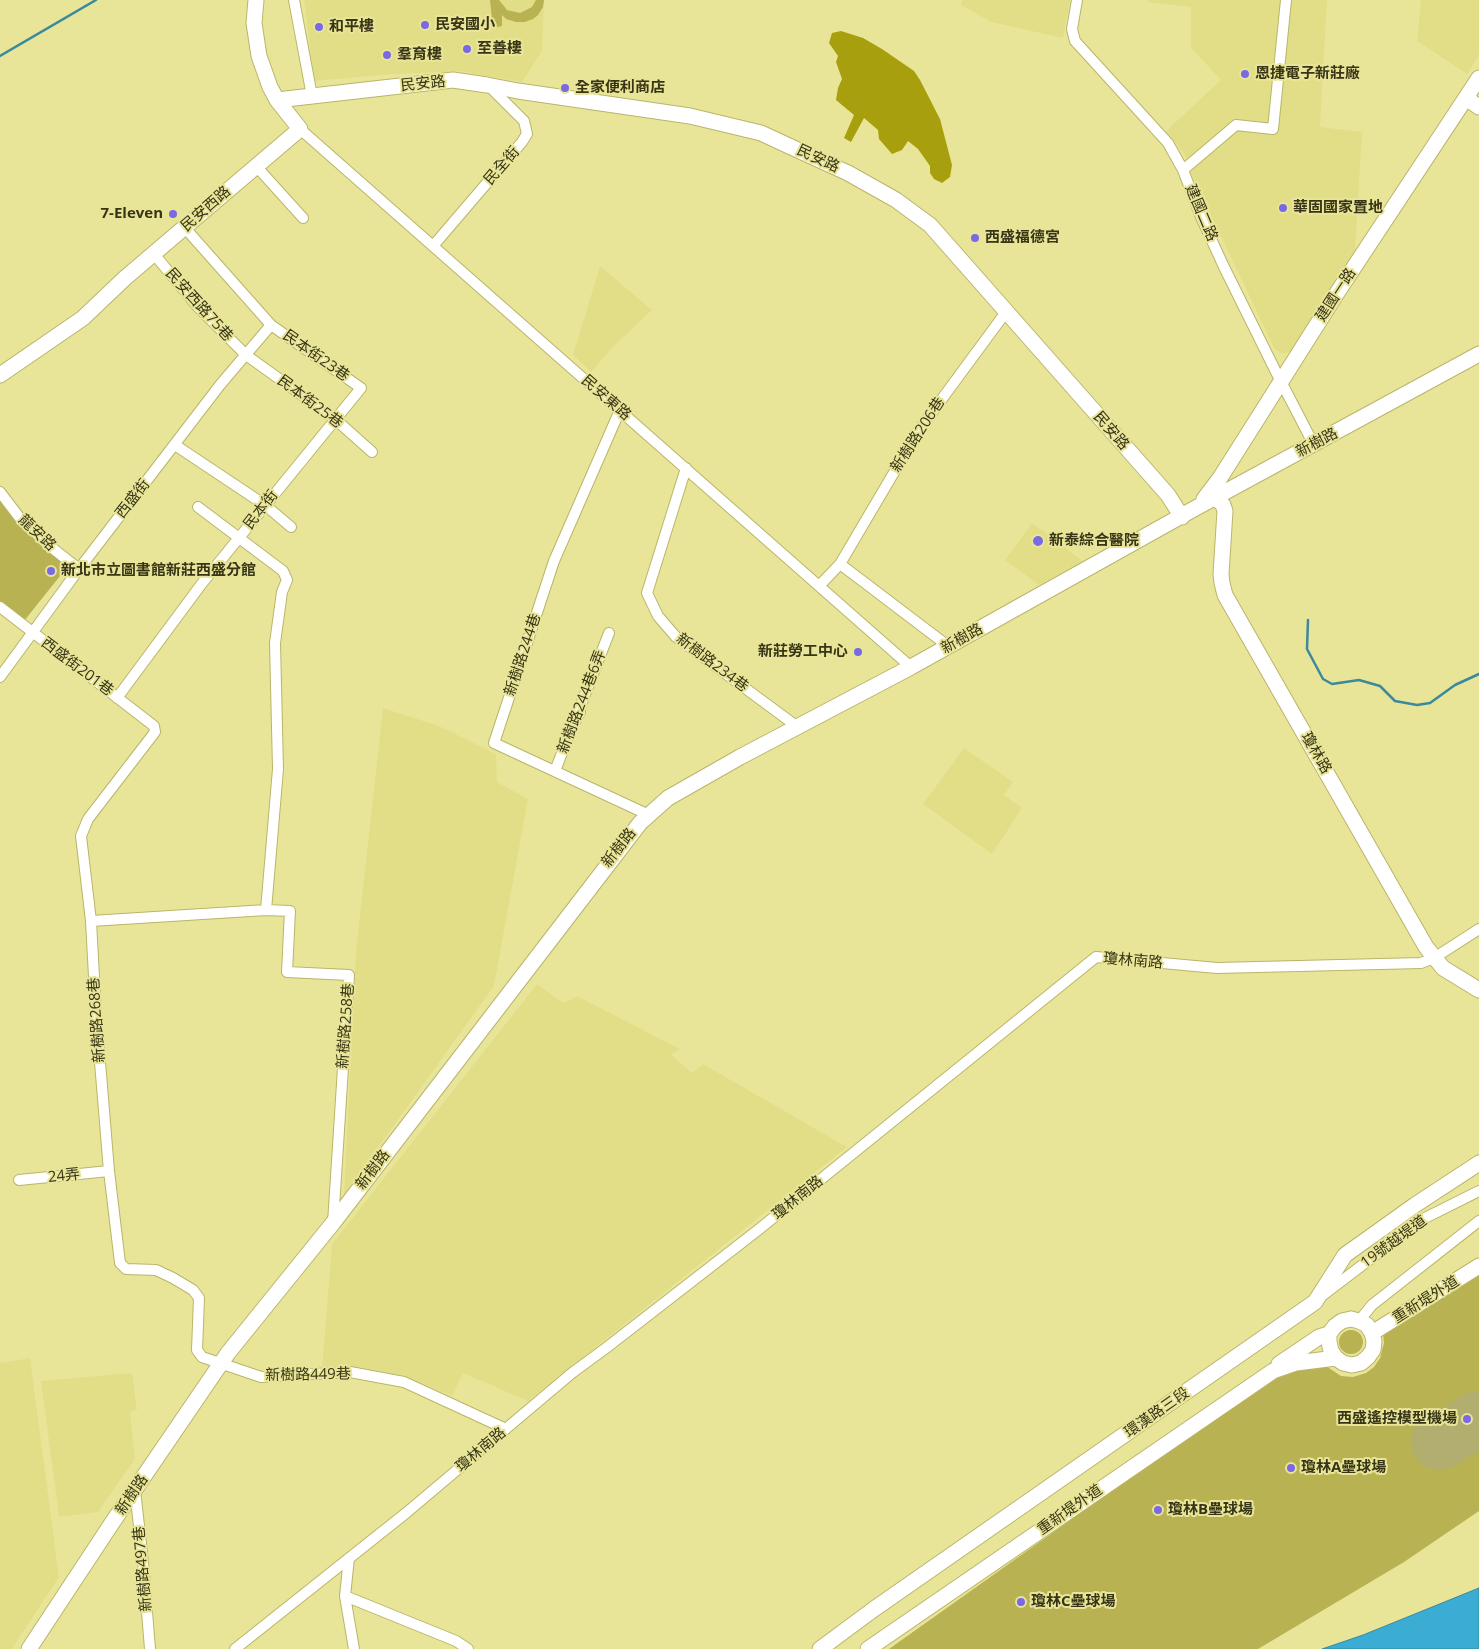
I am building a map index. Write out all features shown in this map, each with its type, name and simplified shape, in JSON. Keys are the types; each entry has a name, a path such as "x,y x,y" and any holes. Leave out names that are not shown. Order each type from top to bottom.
{"street":[{"path":"256,0 254,23 259,56 270,87 277,100 300,129"},
{"path":"294,0 312,96"},
{"name":"建國二路","path":"1077,0 1072,29 1075,41 1168,144 1183,170 1224,267 1314,445"},
{"path":"1183,170 1236,125 1273,129 1286,0"},
{"name":"建國一路","path":"1187,514 1213,494 1280,381 1479,78"},
{"name":"民安路","path":"277,100 453,80 518,92 690,116 761,133 848,173 896,200 930,225 1168,495 1187,514"},
{"name":"民全街","path":"433,246 527,134 524,121 487,85"},
{"path":"1466,98 1479,107"},
{"name":"民安東路","path":"300,129 911,668"},
{"name":"民安西路","path":"0,375 82,318 115,287 300,129"},
{"path":"256,166 303,218"},
{"path":"185,228 271,325"},
{"name":"民安西路75巷","path":"154,254 197,306 246,355"},
{"name":"新樹路206巷","path":"819,586 840,564 919,430 1006,312"},
{"name":"西盛街","path":"0,677 175,445 271,325"},
{"name":"民本街23巷","path":"271,325 361,388"},
{"name":"新樹路","path":"1213,494 1314,445 1479,354"},
{"name":"民本街25巷","path":"246,355 335,419 372,452"},
{"name":"民本街","path":"117,698 203,582 361,388"},
{"name":"新樹路244巷","path":"620,410 554,561 494,743 649,815"},
{"path":"175,445 291,526"},
{"name":"新樹路234巷","path":"686,468 646,593 658,616 676,637 798,728"},
{"name":"龍安路","path":"0,492 19,517 47,544 80,569"},
{"name":"瓊林路","path":"1213,494 1226,511 1221,574 1225,595 1434,958 1443,968 1479,990"},
{"path":"91,920 266,910 278,769 275,643 282,592 287,580 283,571 198,507"},
{"name":"新樹路","path":"29,1649 221,1364 333,1223 607,863 640,823 668,798 740,757 911,668 1187,514"},
{"path":"840,564 948,646"},
{"name":"西盛街201巷","path":"0,607 154,726"},
{"name":"新樹路244巷6弄","path":"555,771 580,712 580,707 609,634"},
{"name":"新樹路268巷","path":"154,726 155,732 88,819 81,836 91,920 96,1014 109,1171 120,1263 126,1268 156,1270 193,1290 199,1298 197,1350 202,1357 221,1364"},
{"name":"新樹路258巷","path":"266,910 290,911 287,972 349,974 333,1223"},
{"path":"1434,958 1479,929"},
{"name":"瓊林南路","path":"235,1649 350,1558 572,1373 780,1212 1096,957 1217,968 1421,963 1434,958"},
{"name":"環漢路三段","path":"820,1649 874,1609 1315,1302 1344,1255 1479,1163"},
{"name":"24弄","path":"19,1180 109,1171"},
{"name":"19號越堤道","path":"1315,1302 1423,1219 1479,1190"},
{"path":"1372,1333 1367,1326 1359,1321 1372,1305 1479,1221"},
{"name":"重新堤外道","path":"1273,1371 1307,1361 1336,1358 1343,1363 1352,1365 1361,1363 1368,1358 1372,1350 1374,1341 1372,1333 1479,1266"},
{"name":"重新堤外道","path":"868,1649 1273,1371 1281,1361 1319,1337 1329,1334 1342,1321 1351,1319 1359,1321"},
{"path":"1329,1334 1331,1351 1336,1358"},
{"name":"新樹路449巷","path":"221,1364 261,1377 350,1372 404,1382 506,1429"},
{"name":"新樹路497巷","path":"135,1490 150,1649"},
{"path":"350,1558 345,1596 354,1649"},
{"path":"345,1596 456,1641 468,1649"}],"shaded area":[{"name":"民安國小","path":"304,0 544,0 542,51 522,82 459,71 314,81"},
{"path":"490,0 499,0 507,10 520,13 532,7 536,0 544,0 543,7 533,19 525,22 516,22 506,19 502,15 502,26 493,28"},
{"path":"962,0 1070,0 1063,38 991,22 961,5"},
{"path":"1147,0 1327,0 1320,127 1362,132 1355,251 1354,256 1290,352 1282,354 1274,348 1191,173 1184,154 1166,131 1221,80 1191,48 1191,7 1147,2"},
{"path":"1421,0 1479,0 1479,55 1467,74 1417,41"},
{"path":"841,31 863,38 882,49 914,71 920,80 940,119 952,165 950,177 942,183 934,179 930,173 930,166 918,149 908,141 902,150 892,154 879,139 878,130 864,118 851,142 844,138 854,115 836,100 842,79 836,62 838,56 829,43 832,33"},
{"path":"600,266 652,310 611,349 591,372 573,355"},
{"path":"0,499 68,566 24,621 0,601"},
{"name":"新泰綜合醫院","path":"1032,523 1083,561 1039,585 1005,560"},
{"path":"383,708 439,726 496,754 497,782 528,799 494,986 344,1195 356,950"},
{"path":"964,748 1013,782 1004,795 1022,808 992,854 923,804"},
{"path":"537,984 563,1003 577,996 680,1049 671,1055 692,1073 703,1064 847,1147 528,1401 463,1373 452,1396 403,1375 322,1369 332,1244"},
{"path":"1479,1274 1479,1511 1404,1562 1258,1649 889,1649 1283,1369 1326,1366 1341,1376 1353,1377 1366,1373 1374,1367 1380,1358 1384,1343 1383,1333"},
{"path":"1351,1330 1359,1334 1363,1342 1359,1350 1351,1354 1343,1350 1339,1342 1343,1334"},
{"path":"30,1358 59,1577 12,1649 0,1649 0,1363"},
{"path":"132,1373 137,1410 130,1412 135,1459 98,1512 59,1517 41,1381"}],"water":[{"path":"1479,1588 1479,1649 1322,1649 1363,1635"}],"waterway":[{"path":"0,56 96,0"},
{"path":"1308,620 1307,649 1323,679 1332,684 1359,680 1380,686 1395,701 1417,705 1430,703 1455,685 1479,674"}],"runway":[{"path":"1439,1442 1479,1419"}],"place":[{"name":"民安國小","path":"425,25"},
{"name":"和平樓","path":"319,27"},
{"name":"至善樓","path":"467,49"},
{"name":"羣育樓","path":"387,55"},
{"name":"恩捷電子新莊廠","path":"1245,74"},
{"name":"全家便利商店","path":"565,88"},
{"name":"華固國家置地","path":"1283,208"},
{"name":"7-Eleven","path":"173,214"},
{"name":"西盛福德宮","path":"975,238"},
{"name":"新泰綜合醫院","path":"1038,541"},
{"name":"新北市立圖書館新莊西盛分館","path":"51,571"},
{"name":"新莊勞工中心","path":"858,652"},
{"name":"西盛遙控模型機場","path":"1467,1419"},
{"name":"瓊林A壘球場","path":"1291,1468"},
{"name":"瓊林B壘球場","path":"1158,1510"},
{"name":"瓊林C壘球場","path":"1021,1602"}]}
